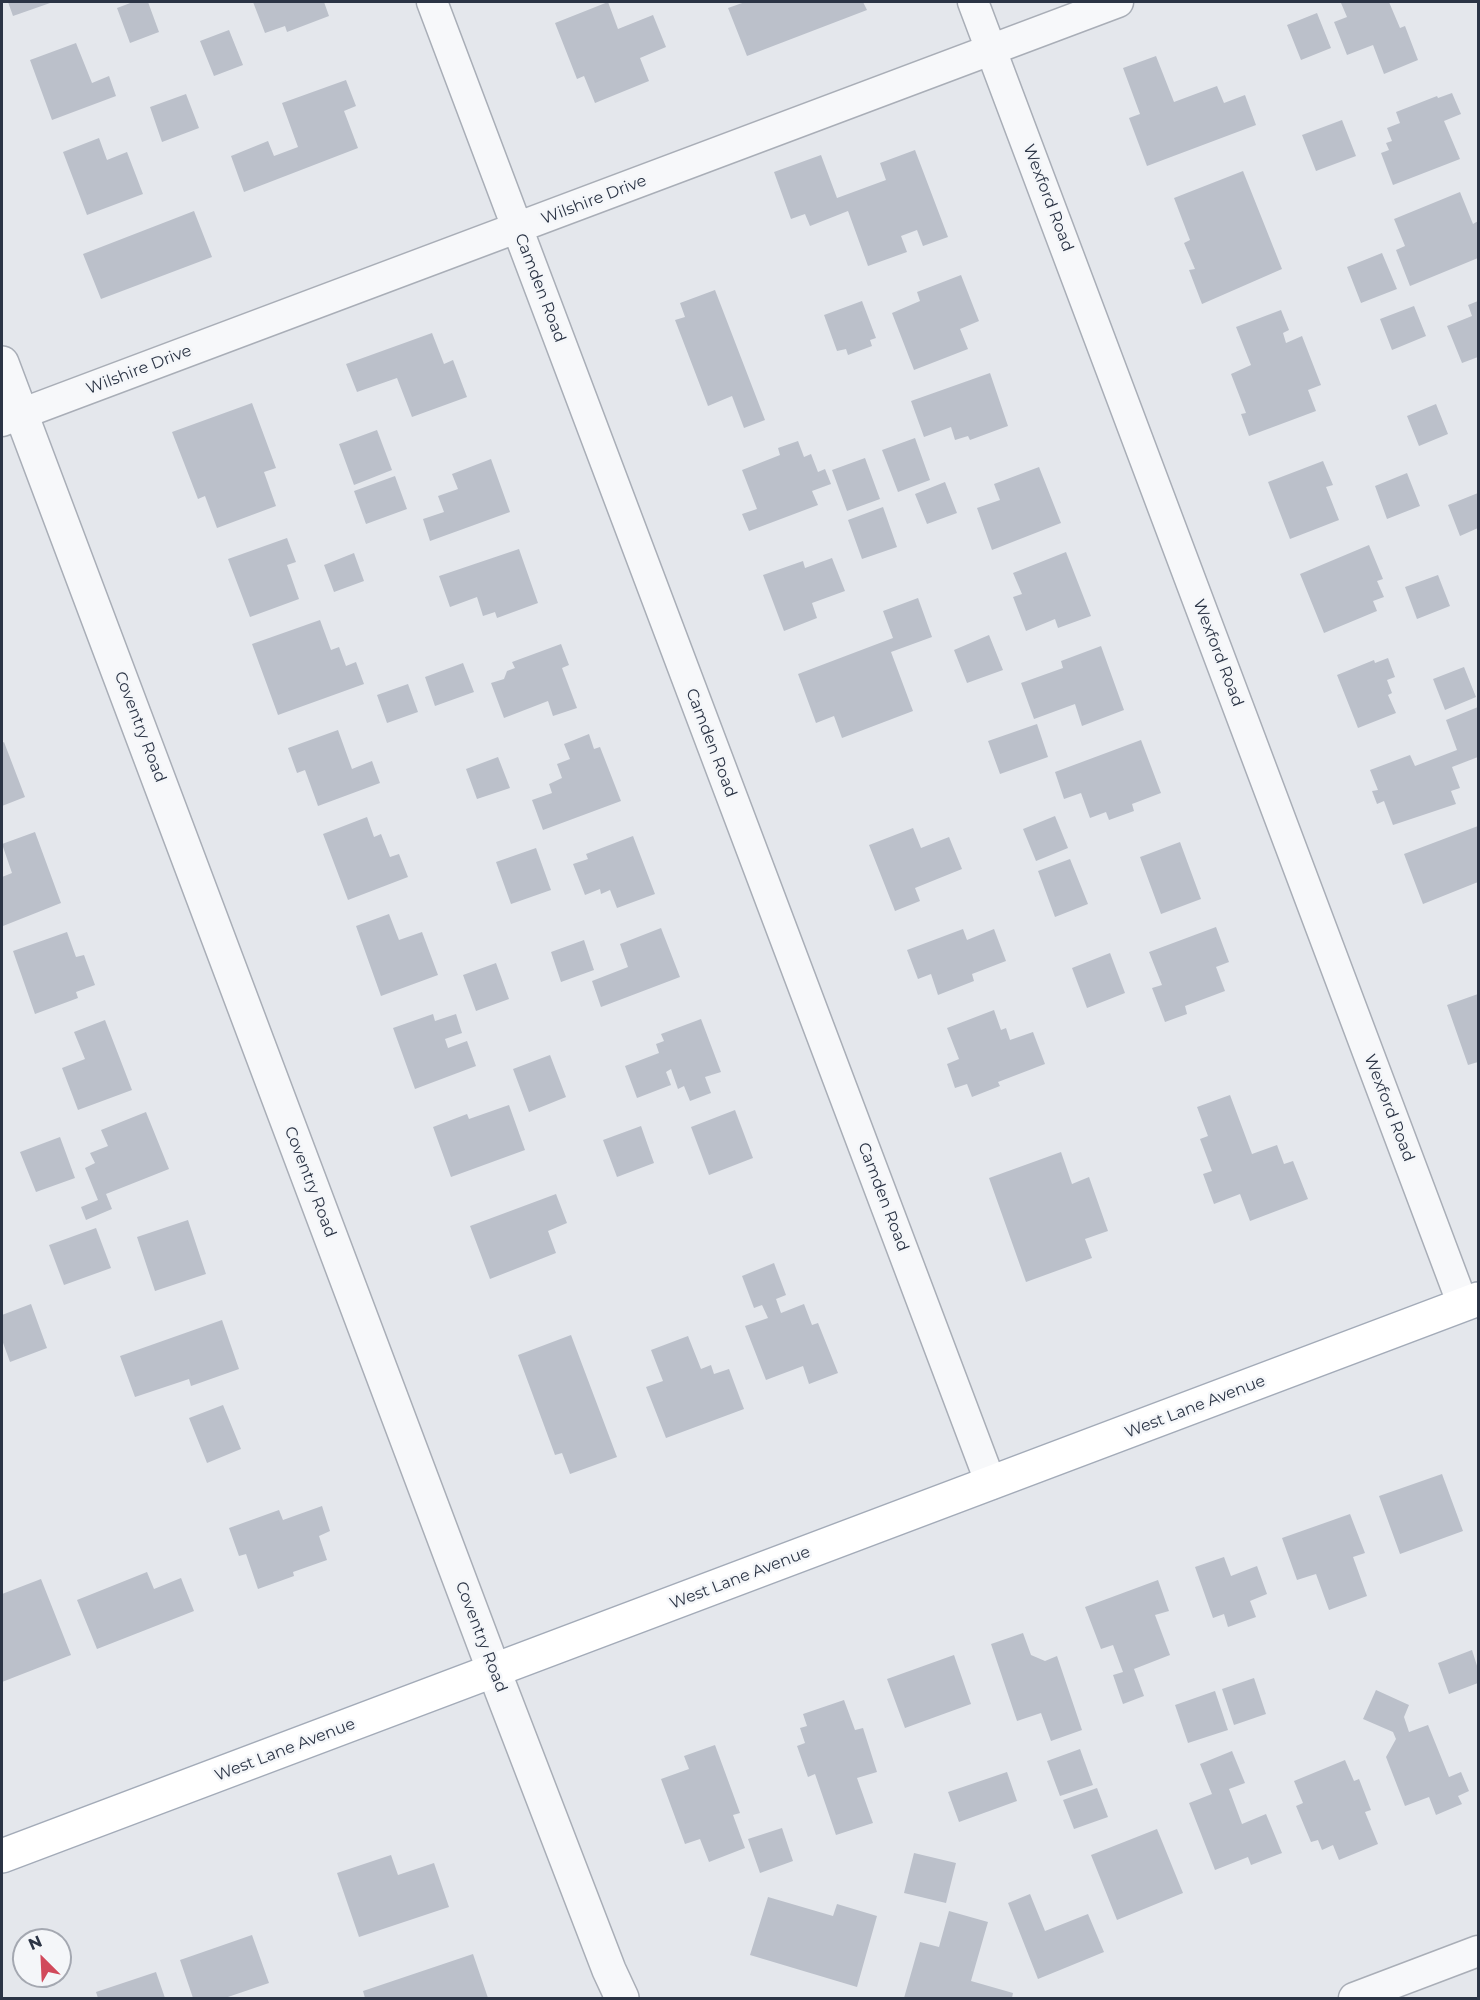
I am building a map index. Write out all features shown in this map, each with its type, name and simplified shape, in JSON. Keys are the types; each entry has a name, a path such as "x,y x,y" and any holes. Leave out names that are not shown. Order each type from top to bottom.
{"main road":[{"name":"West Lane Avenue","path":"2,1856 1471,1302"}],"street":[{"name":"Camden Road","path":"432,2 991,1484"},
{"name":"Wexford Road","path":"973,2 1471,1302"},
{"name":"Wilshire Drive","path":"11,418 1118,2"},
{"name":"Coventry Road","path":"2,363 11,418 609,1970 622,1998"},
{"path":"1354,1998 1479,1951"}],"building":[{"path":"8,2 53,2 13,16"},
{"path":"133,2 148,2 159,32 130,43 117,8"},
{"path":"253,2 324,2 329,16 287,32 285,26 265,33"},
{"path":"608,2 618,29 653,15 666,47 640,58 649,81 595,103 584,76 577,79 555,23"},
{"path":"745,2 863,2 867,10 747,56 728,8"},
{"path":"1389,2 1400,28 1405,26 1418,60 1384,74 1373,45 1347,55 1334,22 1347,17 1341,3"},
{"path":"1317,13 1331,48 1301,60 1287,25"},
{"path":"229,30 243,65 214,76 200,41"},
{"path":"76,43 92,83 109,76 116,96 52,120 30,60"},
{"path":"1156,56 1174,102 1217,86 1224,103 1245,95 1256,125 1147,166 1129,118 1140,114 1123,68"},
{"path":"346,80 356,106 344,111 358,148 244,192 231,156 268,141 274,156 298,147 282,103"},
{"path":"1452,93 1461,114 1444,121 1460,159 1393,185 1381,153 1389,150 1386,143 1392,141 1387,128 1400,123 1396,112 1437,96 1438,98"},
{"path":"186,94 199,128 162,142 150,107"},
{"path":"1342,120 1356,156 1316,171 1302,135"},
{"path":"99,138 107,160 127,152 143,194 87,215 63,152"},
{"path":"915,150 948,237 923,246 917,230 901,236 907,252 868,266 848,211 810,226 805,214 791,219 774,172 821,155 837,198 886,180 880,163"},
{"path":"1243,171 1282,269 1202,304 1189,270 1195,269 1184,243 1190,240 1174,198"},
{"path":"1460,192 1473,224 1478,221 1478,258 1410,286 1396,250 1405,246 1394,219"},
{"path":"194,211 212,257 101,299 83,254"},
{"path":"1382,253 1397,289 1361,303 1347,267"},
{"path":"961,275 979,321 960,329 968,349 914,370 892,313 920,301 917,292"},
{"path":"715,290 765,420 744,428 732,396 708,406 675,320 685,317 680,303"},
{"path":"862,301 876,338 870,340 872,346 848,355 846,349 837,351 824,315"},
{"path":"1478,301 1478,357 1462,363 1447,326 1472,316 1468,305"},
{"path":"1414,306 1426,336 1392,350 1380,319"},
{"path":"1281,310 1289,330 1283,333 1286,343 1302,336 1321,385 1308,390 1316,411 1249,436 1241,414 1246,413 1231,374 1251,365 1236,327"},
{"path":"432,333 444,364 453,360 467,397 412,417 397,378 357,392 346,364"},
{"path":"990,373 1008,426 970,440 968,436 955,440 951,427 924,437 911,401"},
{"path":"252,403 276,468 264,472 276,506 217,528 205,496 198,499 172,432"},
{"path":"1436,404 1448,434 1419,446 1407,416"},
{"path":"377,430 392,470 354,485 339,444"},
{"path":"915,438 930,480 898,492 882,450"},
{"path":"798,441 804,457 811,454 818,472 825,469 831,484 812,491 818,505 749,531 742,514 757,509 742,470 780,455 778,448"},
{"path":"865,458 880,499 847,511 832,470"},
{"path":"491,459 510,512 430,541 423,519 444,512 438,496 458,489 452,474"},
{"path":"1323,461 1333,485 1326,487 1339,520 1290,539 1268,482"},
{"path":"1039,467 1061,523 992,550 977,508 1000,500 994,484"},
{"path":"1407,473 1420,506 1387,519 1375,486"},
{"path":"395,476 407,509 366,524 354,491"},
{"path":"945,482 957,513 927,524 915,494"},
{"path":"1478,493 1478,528 1460,536 1448,505"},
{"path":"883,507 897,547 862,559 848,520"},
{"path":"287,538 296,562 287,565 299,599 250,617 228,559"},
{"path":"1369,545 1383,579 1377,581 1384,597 1373,601 1377,611 1324,633 1300,574"},
{"path":"519,549 538,603 497,618 495,612 483,616 477,597 450,607 439,576"},
{"path":"1066,552 1091,616 1058,628 1055,619 1026,631 1013,597 1022,594 1013,573"},
{"path":"354,553 364,581 334,592 324,565"},
{"path":"832,558 845,591 812,603 817,618 784,631 763,575 803,561 805,568"},
{"path":"1438,575 1450,606 1417,619 1405,587"},
{"path":"918,598 932,637 891,652 913,711 842,738 834,716 816,723 798,674 893,638 883,611"},
{"path":"320,620 331,650 339,647 346,666 356,662 364,684 278,715 252,644"},
{"path":"989,635 1003,670 967,683 954,650"},
{"path":"561,644 569,665 562,668 577,708 553,716 548,701 504,718 491,683 504,679 507,671 515,668 512,662"},
{"path":"1101,646 1124,710 1082,726 1075,704 1034,719 1021,683 1063,668 1061,661"},
{"path":"1388,658 1395,677 1387,680 1392,693 1388,695 1396,713 1358,728 1337,675 1374,660 1375,663"},
{"path":"463,663 474,692 435,706 425,677"},
{"path":"1464,667 1476,697 1445,710 1433,679"},
{"path":"408,684 418,712 387,723 377,695"},
{"path":"1478,707 1478,757 1452,767 1460,788 1451,791 1456,804 1393,825 1384,801 1377,804 1372,791 1378,790 1370,770 1410,755 1415,766 1457,750 1446,720"},
{"path":"1037,724 1048,757 1000,774 988,741"},
{"path":"338,730 352,769 372,761 380,783 318,806 305,770 297,773 288,748"},
{"path":"589,734 594,749 600,747 621,801 543,830 532,800 552,793 549,784 562,778 557,764 570,759 564,744"},
{"path":"1141,740 1161,793 1132,804 1134,811 1109,820 1106,812 1090,818 1081,793 1064,799 1055,772"},
{"path":"4,742 25,797 2,806 2,743"},
{"path":"498,757 510,788 477,799 466,769"},
{"path":"1055,816 1068,848 1036,861 1023,829"},
{"path":"367,817 374,837 381,834 390,857 399,854 408,877 348,900 323,834"},
{"path":"1478,826 1478,882 1423,904 1404,854"},
{"path":"913,828 921,848 949,837 962,869 915,888 920,901 895,911 869,845"},
{"path":"35,832 61,903 3,926 2,877 12,873 2,844"},
{"path":"633,836 655,894 617,908 610,890 601,894 600,889 585,895 573,864 588,859 586,854"},
{"path":"1180,842 1201,899 1161,914 1140,857"},
{"path":"536,848 551,890 511,904 496,862"},
{"path":"1070,859 1088,904 1055,917 1038,871"},
{"path":"389,914 399,940 422,932 438,975 381,996 356,926"},
{"path":"1216,927 1229,962 1216,967 1225,991 1185,1006 1187,1014 1165,1022 1152,988 1162,985 1149,952"},
{"path":"661,928 680,977 601,1007 592,981 628,967 620,944"},
{"path":"963,929 967,940 994,929 1006,961 972,974 974,981 938,995 931,974 918,979 907,950"},
{"path":"67,932 76,957 84,955 95,985 76,992 78,998 35,1014 13,951"},
{"path":"584,940 594,970 561,982 551,952"},
{"path":"1110,953 1125,993 1087,1008 1072,968"},
{"path":"496,963 509,999 476,1011 463,975"},
{"path":"1478,994 1478,1062 1468,1065 1447,1005"},
{"path":"994,1010 1001,1030 1006,1028 1010,1040 1033,1032 1045,1064 998,1082 1000,1086 972,1097 967,1084 955,1088 947,1064 959,1059 947,1028"},
{"path":"433,1014 435,1021 456,1014 462,1033 445,1039 448,1048 467,1041 476,1066 415,1089 393,1028"},
{"path":"701,1019 721,1072 705,1077 711,1093 690,1101 684,1086 678,1089 671,1069 666,1072 671,1085 637,1098 625,1066 659,1053 656,1044 664,1041 661,1034"},
{"path":"105,1020 132,1090 78,1110 62,1068 85,1059 74,1032"},
{"path":"550,1055 566,1097 529,1112 513,1069"},
{"path":"1230,1095 1252,1154 1277,1145 1284,1164 1293,1161 1308,1199 1250,1221 1240,1194 1214,1204 1203,1174 1212,1171 1200,1139 1208,1136 1197,1107"},
{"path":"509,1105 525,1150 451,1177 433,1127 467,1114 469,1119"},
{"path":"735,1110 753,1158 709,1175 691,1127"},
{"path":"146,1112 169,1169 106,1194 112,1209 86,1220 81,1207 98,1200 85,1168 95,1163 90,1153 108,1146 101,1130"},
{"path":"641,1126 654,1163 617,1177 603,1140"},
{"path":"60,1137 75,1178 36,1192 20,1152"},
{"path":"1061,1152 1072,1184 1089,1177 1108,1231 1085,1239 1092,1258 1026,1282 989,1178"},
{"path":"556,1194 567,1223 548,1231 556,1253 490,1279 470,1226"},
{"path":"188,1220 206,1274 155,1291 137,1237"},
{"path":"96,1228 111,1268 64,1285 49,1245"},
{"path":"774,1263 786,1295 776,1299 781,1313 804,1304 812,1325 818,1323 838,1373 809,1384 803,1366 766,1380 745,1326 768,1318 762,1305 754,1308 742,1276"},
{"path":"31,1304 47,1348 10,1362 2,1340 2,1315"},
{"path":"222,1320 239,1369 191,1386 189,1379 135,1397 120,1356"},
{"path":"571,1335 617,1457 570,1474 562,1453 555,1455 518,1355"},
{"path":"688,1336 701,1369 711,1365 714,1374 729,1369 744,1409 666,1438 646,1387 663,1381 651,1350"},
{"path":"223,1405 241,1449 207,1463 189,1418"},
{"path":"1442,1474 1463,1531 1400,1554 1379,1496"},
{"path":"322,1506 330,1531 319,1536 327,1560 293,1572 294,1576 258,1589 246,1554 239,1556 229,1528 279,1510 283,1520"},
{"path":"1350,1514 1365,1553 1353,1557 1367,1596 1329,1610 1316,1574 1297,1580 1282,1538"},
{"path":"1224,1557 1231,1576 1257,1566 1267,1594 1250,1601 1256,1617 1228,1627 1224,1614 1213,1618 1195,1567"},
{"path":"147,1572 154,1589 181,1578 194,1611 97,1649 77,1600"},
{"path":"41,1579 71,1655 2,1682 2,1594"},
{"path":"1158,1580 1169,1611 1155,1615 1170,1655 1134,1669 1144,1696 1123,1704 1113,1675 1123,1672 1113,1645 1101,1649 1085,1607"},
{"path":"1023,1633 1031,1655 1045,1661 1057,1656 1082,1730 1051,1741 1041,1713 1017,1721 991,1644"},
{"path":"1472,1650 1478,1669 1478,1683 1449,1694 1438,1663"},
{"path":"954,1655 971,1704 905,1728 887,1679"},
{"path":"1254,1678 1266,1714 1234,1725 1222,1689"},
{"path":"1376,1690 1409,1705 1404,1717 1409,1732 1428,1725 1449,1777 1461,1772 1469,1791 1458,1796 1462,1804 1436,1815 1429,1797 1405,1806 1386,1757 1396,1739 1393,1732 1363,1719"},
{"path":"1215,1691 1228,1730 1188,1743 1175,1705"},
{"path":"844,1700 855,1730 863,1728 877,1772 857,1778 873,1823 836,1835 815,1774 808,1777 797,1746 805,1743 800,1728 807,1726 803,1714"},
{"path":"715,1745 740,1813 733,1815 745,1848 709,1862 700,1839 685,1844 661,1779 689,1769 684,1756"},
{"path":"1080,1749 1093,1785 1060,1796 1047,1761"},
{"path":"1232,1751 1245,1783 1229,1789 1242,1824 1266,1814 1282,1853 1251,1865 1248,1857 1215,1870 1189,1803 1212,1794 1200,1764"},
{"path":"1345,1760 1354,1781 1359,1779 1371,1810 1365,1812 1378,1844 1339,1860 1333,1845 1322,1850 1318,1840 1311,1842 1296,1806 1303,1803 1294,1781"},
{"path":"1007,1772 1017,1801 959,1822 948,1792"},
{"path":"1097,1788 1108,1817 1074,1829 1063,1800"},
{"path":"782,1828 793,1861 760,1873 748,1839"},
{"path":"1157,1829 1183,1893 1117,1920 1091,1855"},
{"path":"914,1853 956,1863 946,1903 904,1893"},
{"path":"391,1855 398,1875 434,1863 449,1907 359,1937 337,1873"},
{"path":"1030,1894 1045,1931 1088,1914 1104,1952 1038,1979 1008,1903"},
{"path":"768,1897 833,1916 837,1904 877,1916 857,1987 750,1955"},
{"path":"949,1911 988,1922 971,1981 1013,1993 1012,1998 904,1998 920,1942 939,1947"},
{"path":"252,1935 269,1983 225,1998 193,1998 180,1960"},
{"path":"473,1954 488,1998 365,1998 363,1991"},
{"path":"156,1972 165,1998 98,1998 96,1992"}]}
